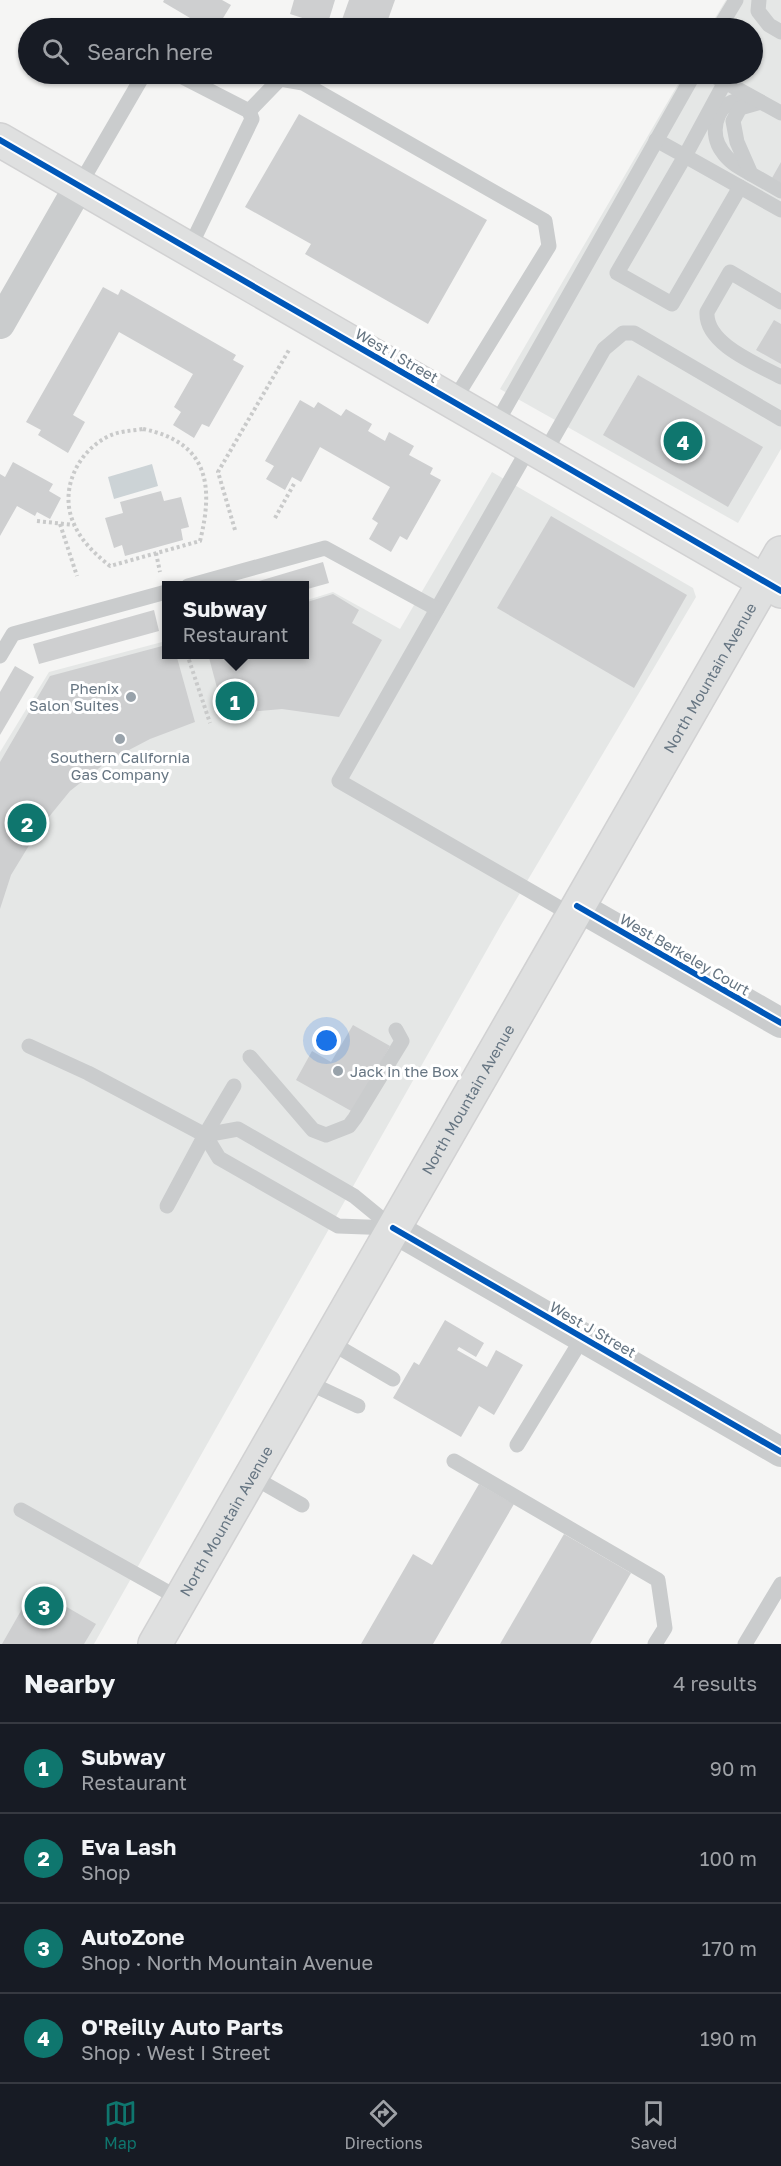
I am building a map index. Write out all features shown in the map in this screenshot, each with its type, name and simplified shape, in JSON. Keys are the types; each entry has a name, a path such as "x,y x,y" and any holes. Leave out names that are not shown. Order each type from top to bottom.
{"main road":[{"name":"West I Street","path":"0,140 773,586"},
{"name":"North Mountain Avenue","path":"155,1644 575,911 773,586 781,554"}],"street":[{"path":"0,324 80,186"},
{"name":"West Berkeley Court","path":"575,911 781,1023"},
{"name":"West J Street","path":"393,1228 781,1452"}],"lane":[{"path":"725,18 736,0"},
{"path":"759,0 758,11 769,25 781,32"},
{"path":"80,186 138,84"},
{"path":"189,249 252,119 249,111 196,84"},
{"path":"249,111 275,84"},
{"path":"305,84 545,221 549,246 453,402"},
{"path":"495,426 688,84"},
{"path":"724,84 617,273 672,304 740,187"},
{"path":"729,84 781,113"},
{"path":"761,102 735,101 720,111 714,131 720,149 733,164 781,191"},
{"path":"751,174 737,142 734,122 740,108 761,102"},
{"path":"656,140 781,210"},
{"path":"781,302 729,272 707,312 708,325 718,340 781,377"},
{"path":"575,911 339,781 437,609 537,450 604,349 622,333 633,333 781,419"},
{"path":"203,581 325,548 437,609"},
{"path":"0,656 13,634 162,592"},
{"path":"250,1058 313,1130 326,1135 349,1126 355,1118 402,1041 396,1029"},
{"path":"29,1046 87,1073 205,1135 219,1158 338,1226 393,1228"},
{"path":"167,1206 234,1086"},
{"path":"205,1135 238,1129 354,1196 393,1228"},
{"path":"517,1445 583,1337"},
{"path":"328,1341 393,1379"},
{"path":"305,1381 358,1406"},
{"path":"454,1461 658,1580 665,1628 656,1644"},
{"path":"251,1476 302,1505"},
{"path":"21,1510 180,1599"},
{"path":"745,1644 781,1584"}],"path":[{"path":"235,530 218,471 289,350"},
{"path":"143,429 162,433 178,442 192,455 201,469 208,497 200,541 156,553 110,566 83,540 74,525 68,494 81,459 94,445 122,431 143,429"},
{"path":"275,518 294,484"},
{"path":"37,521 74,525"},
{"path":"60,524 77,576"},
{"path":"156,553 160,572"},
{"path":"189,659 210,723"}],"shaded area":[{"path":"726,0 781,0 781,449 738,523 500,389 678,84 763,84 763,18 715,18"},
{"path":"152,464 158,486 114,499 108,477"},
{"path":"492,472 693,588 696,597 501,925 94,1644 0,1644 0,752 49,672 162,642 162,659 309,659 309,599 333,592 400,629"}],"building":[{"path":"164,0 222,0 231,5 223,18 190,18 163,2"},
{"path":"294,0 335,0 329,18 302,18 290,14"},
{"path":"349,0 395,0 389,18 343,18"},
{"path":"299,114 487,220 428,324 305,254 311,244 245,207"},
{"path":"781,162 781,183 772,178"},
{"path":"103,287 118,295 121,289 236,355 233,360 244,366 209,427 202,424 194,438 173,425 181,412 174,407 193,374 119,332 73,415 85,422 68,453 38,435 41,430 26,422"},
{"path":"774,320 781,324 781,364 756,350"},
{"path":"638,375 763,447 728,507 603,435"},
{"path":"300,400 314,408 318,402 341,416 346,409 372,424 368,431 385,441 389,432 414,446 409,455 433,468 430,474 441,480 407,540 400,536 391,552 369,539 378,523 372,519 390,487 320,447 301,482 292,477 285,490 266,479 274,466 265,461"},
{"path":"13,462 53,484 49,491 61,498 50,519 37,512 35,516 17,506 0,536 0,474 5,477"},
{"path":"161,491 164,501 181,497 189,527 181,529 183,540 125,556 122,545 114,548 105,518 123,513 120,502"},
{"path":"551,516 687,595 634,688 497,608"},
{"path":"323,562 329,583 309,589 309,581 259,581"},
{"path":"333,594 359,610 352,623 382,640 339,717 282,709 224,714 209,659 309,659 309,601"},
{"path":"154,610 159,631 39,664 33,644"},
{"path":"162,646 162,659 177,659 195,722 150,739 108,761 70,791 39,829 11,875 0,909 0,762 50,676"},
{"path":"15,666 34,677 0,735 0,692"},
{"name":"Jack in the Box","path":"353,1025 390,1046 353,1112 296,1080 312,1051 331,1062"},
{"path":"445,1320 484,1343 476,1357 459,1347 457,1350 487,1367 496,1350 523,1365 494,1415 479,1406 461,1437 393,1398 414,1362 419,1365"},
{"path":"479,1484 514,1504 433,1644 361,1644 413,1554 432,1565"},
{"path":"564,1534 631,1573 590,1644 500,1644"},
{"path":"34,1588 96,1624 84,1644 2,1644"}],"cycle path":[{"path":"0,140 781,591"},
{"path":"577,906 781,1023"},
{"path":"393,1228 781,1452"}],"place":[{"name":"O'Reilly Auto Parts","path":"683,441"},
{"name":"Phenix Salon Suites","path":"131,697"},
{"name":"Subway","path":"235,701"},
{"name":"Southern California Gas Company","path":"120,739"},
{"name":"Eva Lash","path":"27,823"},
{"name":"Jack in the Box","path":"338,1071"},
{"name":"AutoZone","path":"44,1606"}]}
